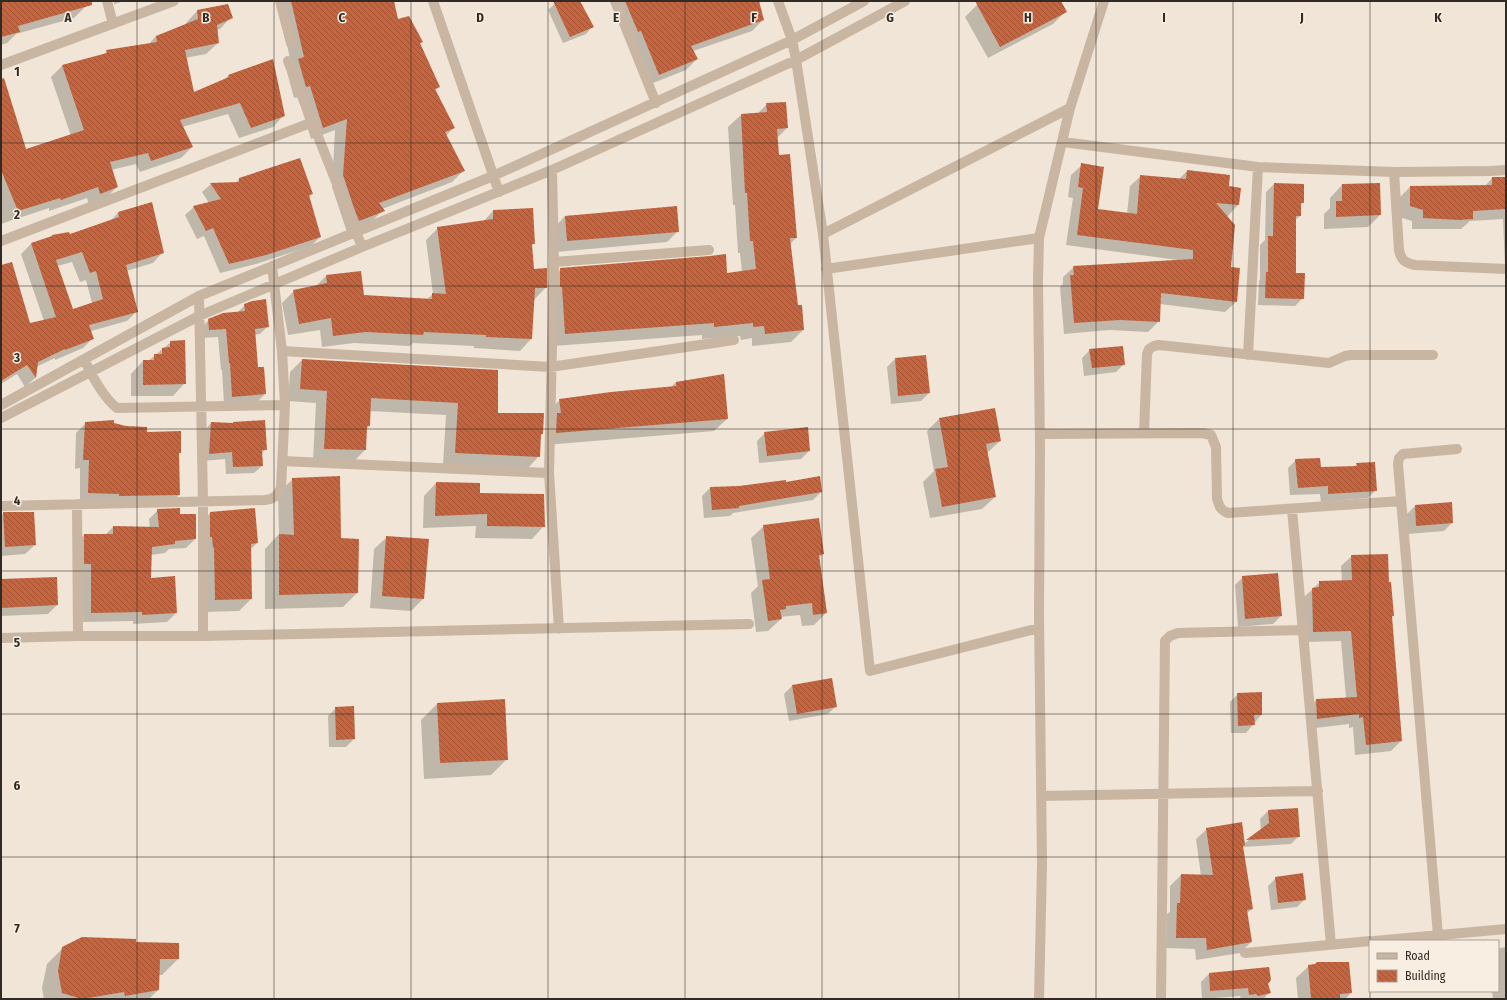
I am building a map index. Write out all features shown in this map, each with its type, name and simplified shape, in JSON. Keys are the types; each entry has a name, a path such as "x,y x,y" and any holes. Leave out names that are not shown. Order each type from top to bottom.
{"street":[{"path":"107,1 113,24"},
{"path":"1,65 174,1"},
{"path":"280,1 291,43"},
{"path":"433,1 499,192"},
{"path":"615,1 656,103"},
{"path":"778,1 792,40 796,60 823,234 870,671 1039,628"},
{"path":"1,405 199,296 493,176 792,40 864,1"},
{"path":"1,418 199,316 362,247 552,170 796,60 905,1"},
{"path":"1039,999 1042,796 1039,628 1039,238 1070,108 1104,1"},
{"path":"288,61 362,247"},
{"path":"823,234 1070,108"},
{"path":"1,241 313,122"},
{"path":"1063,142 1258,167 1394,172 1506,170"},
{"path":"1248,355 1258,167"},
{"path":"552,170 554,262 550,367 549,473 558,629"},
{"path":"1394,172 1398,250 1401,259 1406,264 1415,266 1506,269"},
{"path":"826,269 1039,238"},
{"path":"554,262 709,250"},
{"path":"1,506 203,502 272,499 278,495 281,488 285,405 282,352 272,266"},
{"path":"199,296 203,502 203,636"},
{"path":"282,352 550,367 734,340"},
{"path":"1144,433 1147,354 1148,349 1154,346 1159,345 1330,363 1345,356 1351,355 1433,355"},
{"path":"84,359 110,402 117,408 285,405"},
{"path":"1040,434 1202,433 1210,435 1216,447 1218,506 1222,511 1228,513 1401,501"},
{"path":"1438,935 1398,464 1399,458 1403,454 1457,449"},
{"path":"282,461 549,473"},
{"path":"77,504 78,636"},
{"path":"1292,509 1331,945"},
{"path":"1,638 78,636 203,636 749,624"},
{"path":"1161,999 1165,641 1170,636 1178,633 1304,630"},
{"path":"1042,796 1318,791"},
{"path":"1385,940 1506,929"},
{"path":"1245,953 1369,941"}],"building":[{"path":"1,1 92,1 92,5 18,26 20,32 1,37"},
{"path":"291,1 394,1 398,19 409,16 423,42 420,43 440,87 435,89 455,128 445,132 465,171 379,203 385,211 359,221 343,175 347,119 323,128 310,86 306,87 298,59 304,57"},
{"path":"553,1 580,1 594,27 570,37"},
{"path":"625,1 759,1 764,20 691,46 698,59 659,75 641,31 638,32"},
{"path":"975,1 1061,1 1067,12 1000,47"},
{"path":"228,4 233,18 217,25 219,43 185,50 194,92 229,77 228,75 273,59 285,116 251,128 240,103 180,120 193,147 151,161 148,153 110,162 118,187 100,194 98,187 61,200 60,198 18,211 1,170 1,79 4,78 26,149 84,130 62,65 107,53 106,50 157,42 156,36 198,19 197,10"},
{"path":"786,102 788,128 777,129 779,155 790,154 797,238 790,238 798,305 802,305 804,330 765,334 764,326 753,327 753,323 714,327 714,323 565,334 562,287 560,287 560,268 726,254 727,273 756,269 753,241 750,241 747,193 745,193 741,114 767,112 766,103"},
{"path":"300,158 313,194 309,195 321,237 266,255 229,264 213,228 206,231 193,206 221,199 210,183 239,182 239,178"},
{"path":"1081,163 1104,167 1098,209 1137,214 1140,175 1186,179 1187,170 1230,175 1229,186 1241,188 1239,205 1216,203 1235,225 1231,267 1240,268 1237,302 1161,293 1160,322 1120,320 1074,323 1070,275 1074,275 1073,266 1193,259 1193,250 1077,235 1083,188 1078,187"},
{"path":"1492,177 1506,177 1506,209 1473,211 1473,219 1459,220 1423,218 1423,210 1410,206 1410,186 1492,185"},
{"path":"1274,183 1304,184 1304,203 1301,203 1301,216 1296,216 1296,273 1305,273 1304,299 1265,298 1266,272 1268,272 1268,236 1273,236"},
{"path":"1380,183 1381,215 1336,217 1336,201 1342,201 1342,184"},
{"path":"152,202 164,253 126,265 138,312 89,325 94,339 65,349 38,362 36,378 27,365 1,381 1,265 12,262 30,323 56,317 31,243 52,235 69,232 70,234 119,217 118,212","holes":["82,252 90,273 96,271 103,299 73,309 56,260"]},
{"path":"677,206 679,232 567,241 565,216"},
{"path":"533,208 535,244 532,244 534,269 547,268 547,288 535,288 532,339 424,332 423,335 366,332 333,336 331,318 299,324 293,290 327,283 326,275 361,271 364,295 432,299 432,293 446,294 437,227 493,219 493,210"},
{"path":"266,299 269,327 255,329 258,367 264,367 266,394 232,397 226,329 209,330 208,319 223,313 245,311 244,304"},
{"path":"185,340 186,384 143,385 143,360 154,360 154,354 162,354 162,348 170,347 170,341"},
{"path":"1123,346 1125,365 1092,368 1089,349"},
{"path":"926,355 930,393 898,396 895,358"},
{"path":"302,359 498,370 498,413 544,413 540,457 455,453 458,403 371,398 370,426 367,426 366,450 324,449 327,391 300,389"},
{"path":"724,374 728,419 556,433 557,413 561,413 559,399 611,392 676,386 676,382"},
{"path":"995,408 1001,441 986,444 996,497 942,507 935,469 948,467 939,418"},
{"path":"114,420 114,423 126,426 147,427 147,432 181,431 181,453 179,453 180,495 119,496 119,494 88,493 89,460 83,460 85,422"},
{"path":"265,420 267,450 262,450 263,466 233,467 232,452 209,454 211,422 233,423"},
{"path":"808,427 810,451 767,456 764,432"},
{"path":"1320,458 1321,467 1357,466 1356,463 1375,462 1377,491 1328,494 1328,486 1298,488 1295,459"},
{"path":"340,476 341,538 359,539 358,593 279,595 279,534 294,535 292,478"},
{"path":"820,476 822,492 739,506 739,508 712,510 710,487 739,486 786,480 786,482"},
{"path":"436,482 480,483 480,493 544,494 545,527 487,526 487,514 435,516"},
{"path":"1452,502 1453,523 1416,526 1415,505"},
{"path":"180,508 180,514 196,514 196,539 175,541 175,544 152,547 151,578 175,576 177,613 142,615 142,612 91,613 91,564 84,564 84,534 113,534 113,526 159,527 157,509"},
{"path":"255,508 258,543 251,544 252,599 215,600 214,547 213,548 212,537 210,537 210,512"},
{"path":"3,512 34,512 36,545 5,547"},
{"path":"819,518 824,554 819,555 827,613 813,615 812,603 786,606 786,609 780,610 782,619 768,621 762,580 770,579 763,525"},
{"path":"386,536 429,539 424,599 382,596"},
{"path":"1388,554 1389,582 1391,582 1394,616 1392,616 1402,741 1366,745 1363,717 1359,718 1359,714 1317,719 1316,699 1357,697 1351,631 1313,632 1312,588 1319,587 1319,581 1352,580 1351,555"},
{"path":"1278,573 1282,616 1245,619 1242,576"},
{"path":"57,577 58,605 1,608 1,579"},
{"path":"832,678 837,707 797,714 792,685"},
{"path":"1262,692 1262,715 1254,715 1255,725 1238,726 1237,693"},
{"path":"505,699 508,760 440,763 437,703"},
{"path":"354,706 355,739 336,740 335,707"},
{"path":"1298,808 1300,837 1246,840 1269,823 1268,810"},
{"path":"1242,822 1245,845 1243,846 1253,909 1247,910 1252,942 1207,950 1206,938 1176,938 1177,903 1180,903 1181,874 1213,875 1206,828"},
{"path":"1303,873 1306,900 1278,903 1275,877"},
{"path":"82,937 136,939 136,942 179,943 179,959 160,959 159,990 125,996 124,992 82,999 62,993 58,971 62,947"},
{"path":"1317,962 1349,962 1352,993 1340,994 1340,998 1311,998 1308,965 1315,964"},
{"path":"1269,967 1271,980 1268,984 1271,993 1258,996 1256,994 1249,995 1248,988 1210,991 1209,973"}]}
